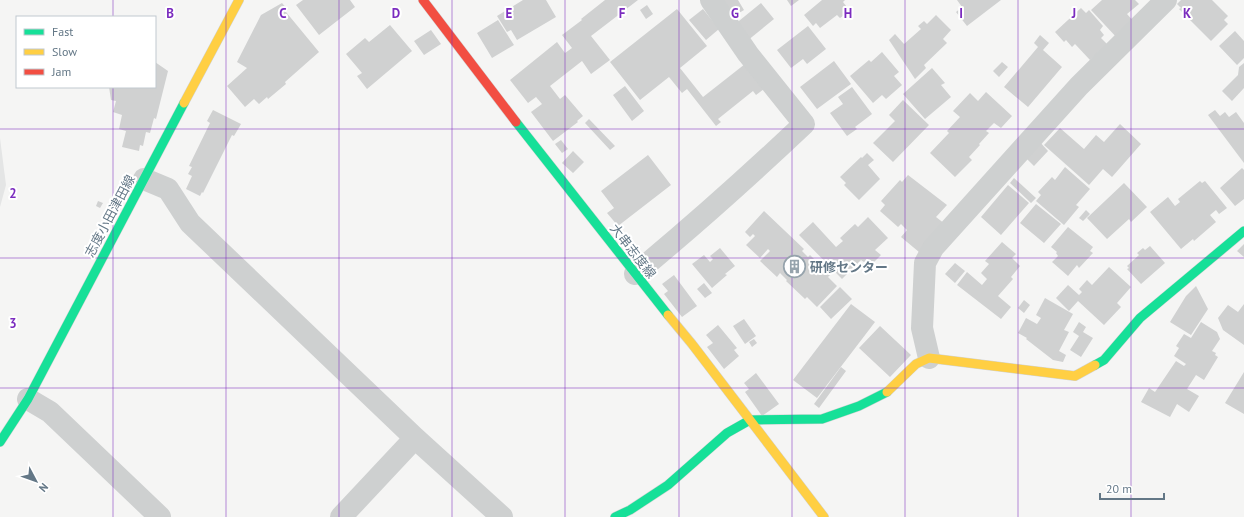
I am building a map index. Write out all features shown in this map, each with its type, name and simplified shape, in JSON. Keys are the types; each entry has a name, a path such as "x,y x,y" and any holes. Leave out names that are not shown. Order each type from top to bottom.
{"main road":[{"name":"志度小田津田線","path":"0,442 28,399 239,0"},
{"name":"大串志度線","path":"424,0 486,85 692,344 750,420 817,514"},
{"path":"615,517 630,510 668,485 727,433 750,420 822,419 859,406 889,391 916,364 929,358 1075,376 1104,360 1140,318 1244,231"}],"street":[{"path":"635,274 743,181 804,124 748,54 711,0"},
{"path":"929,358 922,328 925,263 933,248 1079,86 1166,0"},
{"path":"144,179 168,189 190,223 415,438 502,517"},
{"path":"28,399 50,412 160,517"},
{"path":"341,517 415,438"}],"shaded area":[{"path":"0,138 6,185 0,207"}],"building":[{"path":"303,0 350,0 355,7 319,35 296,5"},
{"path":"523,0 546,0 556,17 517,40 511,30 507,32 497,16"},
{"path":"605,0 638,0 591,36 610,60 591,74 582,61 550,86 560,99 565,95 583,116 577,121 578,122 553,141 531,112 542,104 536,97 528,103 510,80 557,42 565,53 572,48 562,35"},
{"path":"717,0 738,0 744,10 729,19"},
{"path":"787,0 799,0 791,6"},
{"path":"822,0 845,0 843,2 850,11 840,18 837,15 820,28 816,23 813,26 804,15"},
{"path":"957,0 1001,0 967,26 956,12 962,7"},
{"path":"1102,0 1135,0 1139,4 1127,14 1135,23 1118,39 1091,10"},
{"path":"1181,0 1212,0 1228,16 1224,20 1228,24 1211,41 1179,9 1181,8 1177,4"},
{"path":"282,3 288,10 286,12 319,52 268,99 267,97 259,104 254,99 245,107 227,86 247,68 237,62 261,15"},
{"path":"761,3 774,19 747,41 734,25"},
{"path":"647,5 653,14 646,19 640,10"},
{"path":"1081,8 1086,13 1089,10 1103,26 1100,30 1104,35 1101,38 1109,46 1090,60 1075,44 1072,47 1066,40 1064,42 1055,32"},
{"path":"677,9 707,46 680,68 703,97 745,64 764,89 756,95 753,91 718,119 721,122 716,126 687,89 682,93 669,77 640,100 610,62"},
{"path":"703,9 719,29 706,40 689,20"},
{"path":"936,15 951,30 943,39 947,43 924,65 926,68 915,79 889,40 895,34 904,44 921,29 918,26 924,21 927,24"},
{"path":"498,20 514,45 492,58 477,33"},
{"path":"390,25 412,51 367,89 357,76 362,73 346,54 365,38 369,42"},
{"path":"808,26 826,49 807,64 803,59 791,68 777,50"},
{"path":"431,30 441,44 424,55 414,41"},
{"path":"1235,31 1244,41 1244,58 1237,65 1219,46"},
{"path":"1040,35 1049,43 1043,50 1062,67 1028,107 1004,87 1038,47 1034,43"},
{"path":"882,52 899,72 894,76 902,85 886,99 882,95 873,103 850,76 869,60 871,62"},
{"path":"834,61 851,84 817,109 800,87"},
{"path":"1002,62 1008,67 999,77 993,71"},
{"path":"156,63 168,71 156,119 154,118 150,133 146,132 143,146 140,145 139,151 122,147 126,131 119,129 122,115 113,112 116,101 111,100 109,88 156,88"},
{"path":"1244,63 1244,88 1232,101 1222,91 1238,75 1239,67"},
{"path":"932,68 945,83 941,85 951,97 925,119 903,94"},
{"path":"625,86 644,111 632,121 613,95"},
{"path":"852,87 872,114 855,127 857,129 847,136 830,113 843,104 838,97"},
{"path":"986,92 1012,116 1001,128 994,123 986,131 989,133 969,157 972,160 955,177 930,153 949,133 947,131 960,117 953,111 970,93 978,101"},
{"path":"903,100 929,125 893,162 873,143 895,121 889,115"},
{"path":"213,110 241,124 234,136 232,135 203,193 202,192 200,196 186,189 192,176 188,174 192,167 189,166 210,123 207,121"},
{"path":"1215,110 1220,116 1225,112 1229,117 1236,112 1244,123 1244,163 1208,115"},
{"path":"589,119 615,146 610,150 585,123"},
{"path":"1120,124 1141,144 1112,177 1103,169 1089,185 1044,145 1060,128 1084,149 1096,135 1104,142"},
{"path":"561,140 568,149 562,153 555,144"},
{"path":"1039,141 1048,151 1034,166 1024,156"},
{"path":"573,151 584,162 573,173 562,163"},
{"path":"867,153 874,160 868,165 880,179 859,200 844,185 846,183 840,177"},
{"path":"648,155 671,185 618,226 607,213 614,208 601,191"},
{"path":"1065,167 1090,189 1076,205 1079,207 1064,225 1036,201 1041,195 1038,192 1052,177 1055,180"},
{"path":"1242,168 1244,170 1244,199 1235,206 1220,188"},
{"path":"908,175 947,205 936,217 945,224 919,252 901,237 907,230 901,224 898,227 880,211 885,205 881,201 900,180 902,182"},
{"path":"1014,178 1036,198 1031,203 1010,183"},
{"path":"1200,181 1202,183 1205,181 1227,208 1219,214 1216,210 1210,215 1216,222 1194,241 1193,239 1181,249 1150,212 1168,197 1175,206 1180,202 1178,199"},
{"path":"1124,183 1147,207 1131,222 1129,219 1107,239 1087,218"},
{"path":"1008,185 1029,203 1001,235 981,217"},
{"path":"98,201 103,203 100,208 96,206"},
{"path":"1036,204 1061,224 1044,243 1020,223"},
{"path":"1086,210 1090,214 1083,221 1079,218"},
{"name":"研修センター","path":"764,211 804,249 802,251 808,257 810,255 830,275 828,277 837,286 817,307 807,297 805,299 786,281 787,280 780,273 777,277 760,261 770,251 768,249 760,258 746,245 755,236 753,234 750,237 745,232"},
{"path":"868,217 888,238 875,250 881,255 872,264 867,259 864,262 861,260 842,279 799,235 813,222 836,247 843,241 840,238 855,224 858,227"},
{"path":"1068,227 1093,247 1090,251 1093,253 1079,268 1077,265 1068,276 1052,262 1058,256 1056,253 1057,252 1051,247"},
{"path":"1002,242 1016,254 1012,258 1020,266 1011,277 1013,279 998,296 1011,307 1001,319 957,285 967,272 982,285 987,279 981,273 989,264 985,261"},
{"path":"1244,244 1244,257 1237,251"},
{"path":"1150,246 1165,263 1141,284 1127,269 1129,268 1127,266 1139,255 1137,253 1143,248 1145,250"},
{"path":"720,248 735,266 712,288 692,264 704,255 710,262 713,259 710,256"},
{"path":"955,263 965,271 955,283 945,274"},
{"path":"1109,267 1131,287 1117,303 1121,307 1104,325 1078,301 1069,311 1056,298 1068,285 1079,295 1082,292 1079,289 1087,280 1092,285"},
{"path":"674,275 697,306 682,317 664,294 668,291 662,284"},
{"path":"704,283 712,293 705,298 697,289"},
{"path":"1196,286 1208,309 1191,335 1170,322 1186,296"},
{"path":"840,287 852,299 831,319 820,307"},
{"path":"1045,298 1073,314 1064,330 1069,332 1059,351 1066,355 1063,362 1053,360 1026,339 1027,338 1018,333 1026,318 1037,324 1041,318 1036,315"},
{"path":"1024,300 1030,305 1024,313 1018,308"},
{"path":"851,304 875,322 817,398 793,380"},
{"path":"1244,304 1244,345 1223,330 1218,318 1228,305 1238,312"},
{"path":"744,319 756,336 745,344 733,326"},
{"path":"1079,322 1086,327 1083,332 1093,338 1081,357 1070,350 1079,336 1073,332"},
{"path":"1201,322 1217,332 1220,339 1212,351 1216,353 1215,355 1218,357 1204,380 1196,375 1187,389 1199,396 1189,412 1177,404 1170,417 1141,402 1149,388 1155,392 1176,361 1184,366 1186,364 1174,356 1179,348 1176,346 1184,334 1191,338"},
{"path":"718,325 737,348 734,350 739,356 724,369 707,347 713,343 706,335"},
{"path":"880,326 911,355 890,377 859,348"},
{"path":"754,339 757,343 752,347 749,342"},
{"path":"841,367 846,371 819,408 814,404"},
{"path":"1244,372 1244,414 1225,403"},
{"path":"756,373 779,404 762,416 745,392 749,389 744,383"}],"traffic: fast":[{"path":"0,442 28,399 184,103"},
{"path":"516,122 668,315"},
{"path":"1095,365 1104,360 1140,318 1244,231"},
{"path":"615,517 630,510 668,485 727,433 750,420 822,419 859,406 887,392"}],"traffic: slow":[{"path":"184,103 239,0"},
{"path":"668,315 692,344 824,517"},
{"path":"887,392 916,364 929,358 1075,376 1095,365"}],"traffic: jam":[{"path":"423,0 516,122"}],"place":[{"name":"研修センター","path":"794,267"}]}
